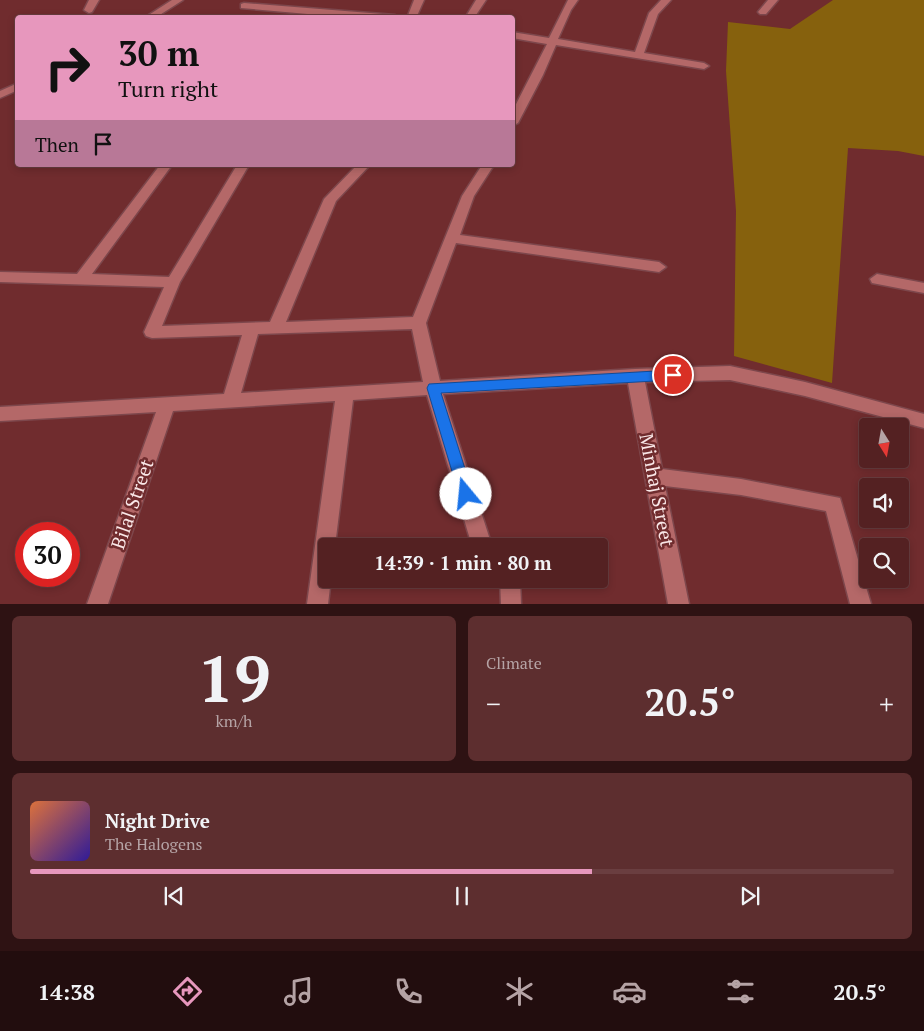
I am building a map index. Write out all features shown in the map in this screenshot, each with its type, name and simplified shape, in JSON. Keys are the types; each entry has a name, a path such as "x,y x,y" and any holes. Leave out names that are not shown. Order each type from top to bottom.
{"street":[{"path":"89,10 94,0"},
{"path":"153,15 178,0"},
{"path":"412,15 419,0"},
{"path":"471,15 481,0"},
{"path":"515,118 538,75 551,41 566,10 573,0"},
{"path":"639,54 654,13 666,0"},
{"path":"763,12 773,0"},
{"path":"244,6 357,15"},
{"path":"515,35 704,66"},
{"path":"0,95 15,88"},
{"path":"81,279 165,167"},
{"path":"242,167 173,282 152,332 276,326 418,323"},
{"path":"276,326 330,199 362,167"},
{"path":"480,538 433,388 418,323 468,196 487,167"},
{"path":"451,238 659,267"},
{"path":"0,277 173,282"},
{"path":"878,279 924,288"},
{"path":"230,400 252,327"},
{"path":"0,414 635,376 730,373 805,389 924,421"},
{"name":"Minhaj Street","path":"635,376 679,604"},
{"path":"318,604 345,393"},
{"name":"Bilal Street","path":"98,604 168,404"},
{"path":"654,476 742,488 833,504 861,604"},
{"path":"510,588 511,604"}],"shaded area":[{"path":"833,0 924,0 924,156 898,151 848,148 832,383 734,356 736,211 726,71 728,22 790,29"}],"route":[{"path":"466,494 433,388 673,375"}]}
